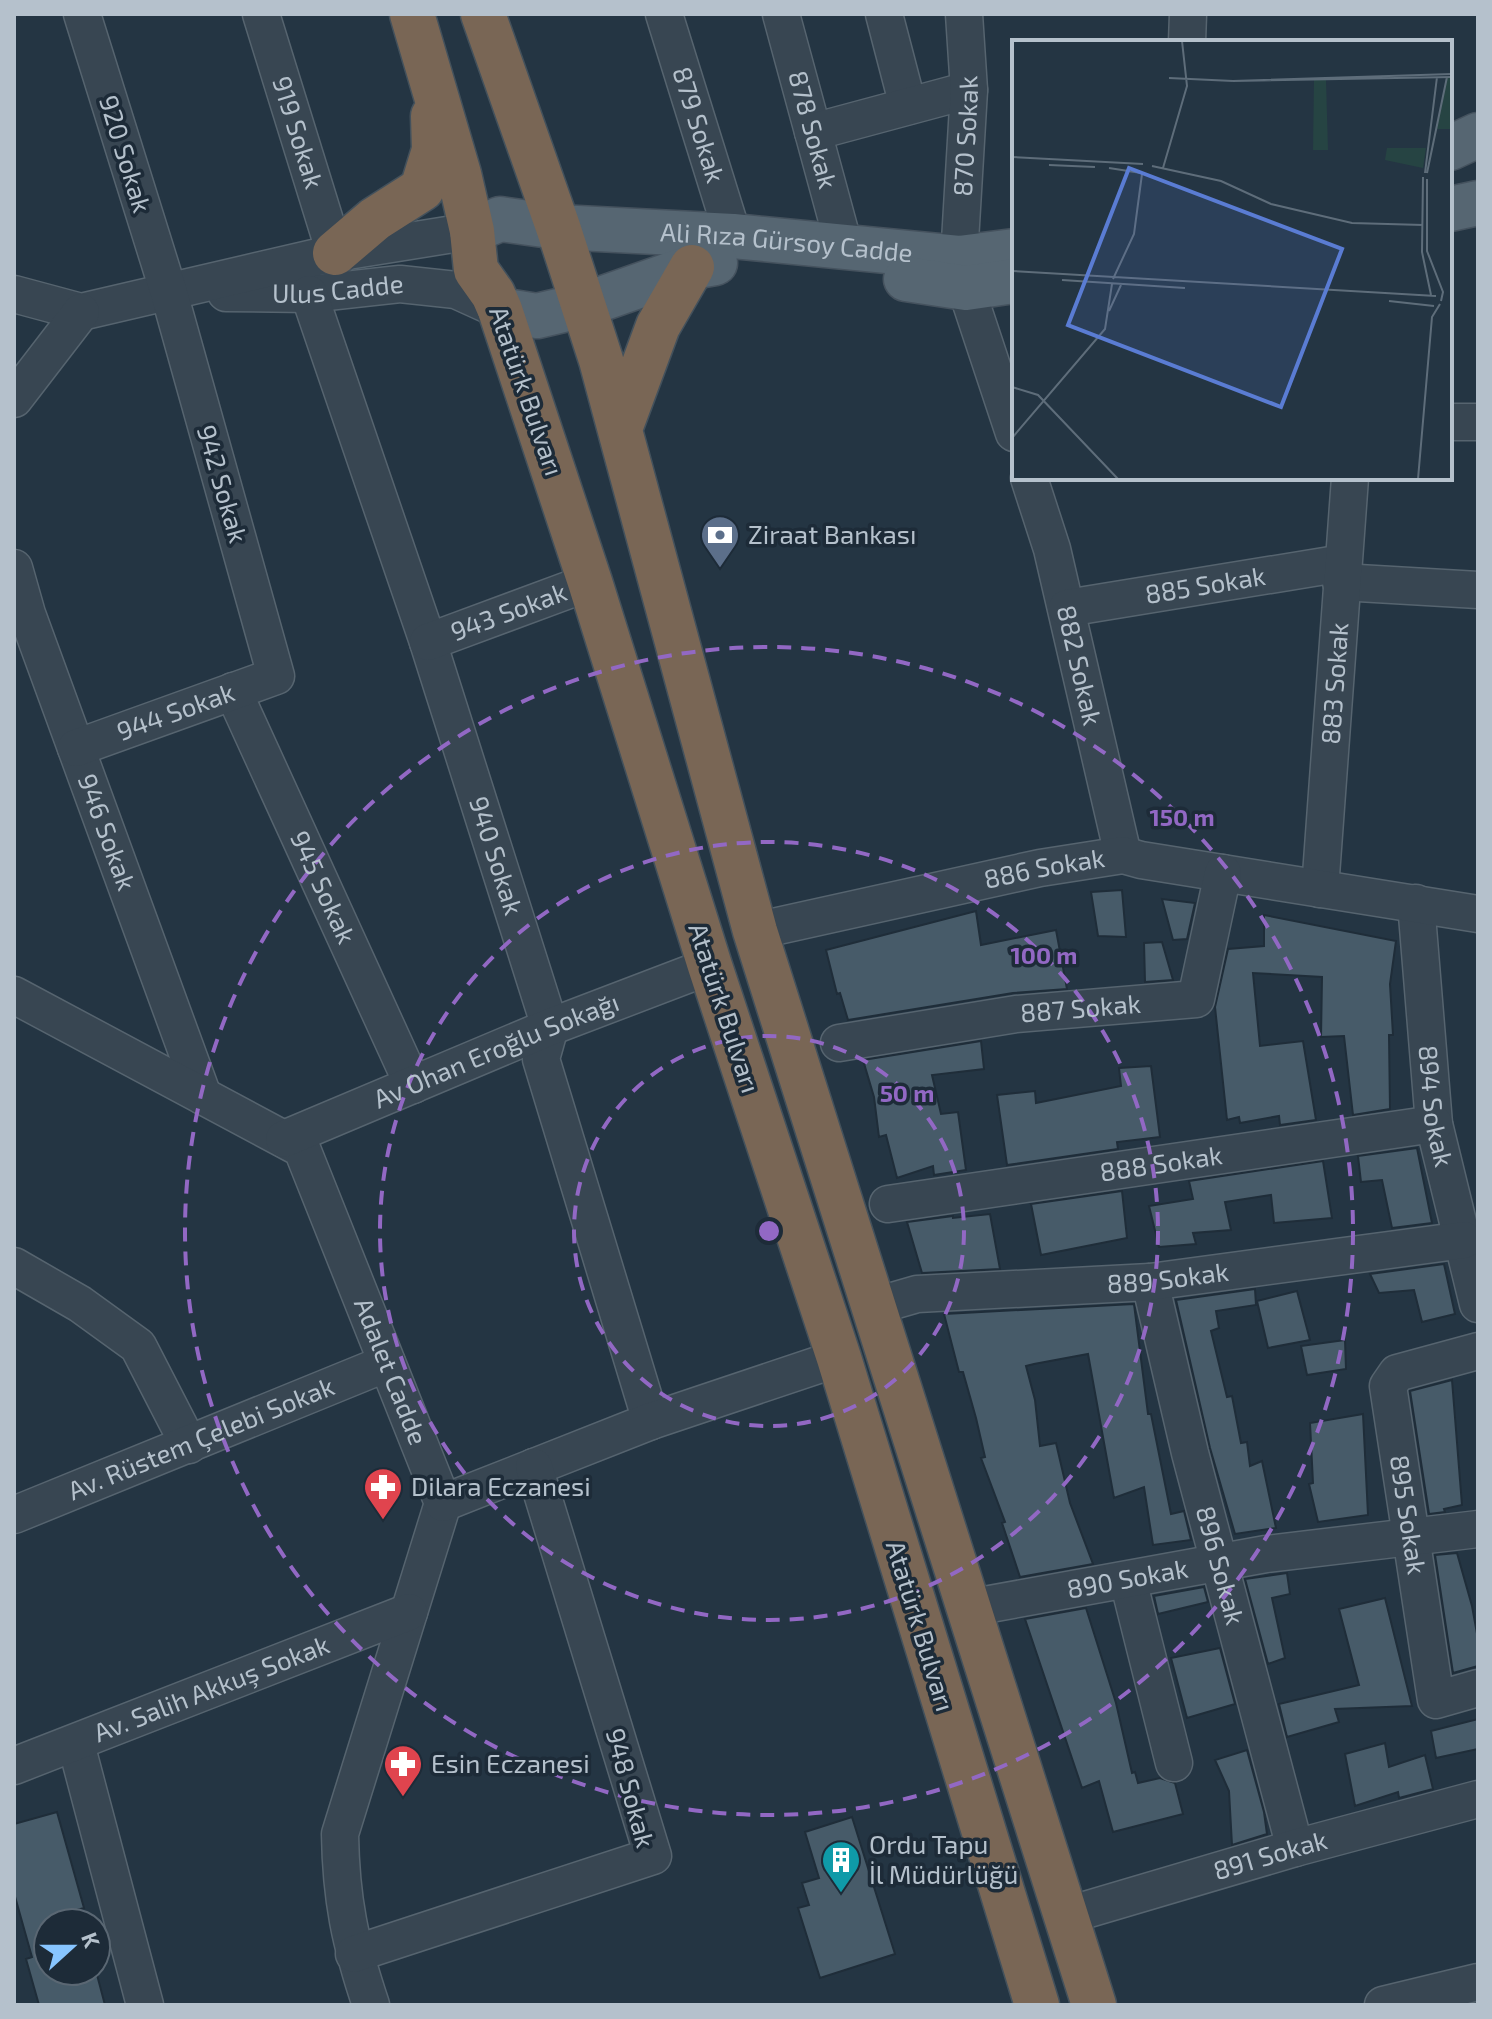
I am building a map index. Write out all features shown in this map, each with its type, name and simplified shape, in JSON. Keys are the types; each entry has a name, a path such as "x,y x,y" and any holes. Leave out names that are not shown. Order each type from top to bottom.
{"highway":[{"name":"Atatürk Bulvarı","path":"412,14 472,231 476,270 500,310 590,582 710,966 839,1358 1037,2005"},
{"name":"Atatürk Bulvarı","path":"483,14 584,305 755,931 1094,2005"},
{"path":"335,253 375,219 422,189 434,150 433,81"},
{"path":"620,429 658,326 692,267"}],"main road":[{"path":"1452,147 1478,135"},
{"path":"1478,147 1478,157"},
{"path":"1452,209 1478,203"},
{"name":"Ali Rıza Gürsoy Cadde","path":"472,231 500,219 558,227 733,236 844,246 1012,281"},
{"name":"Ali Rıza Gürsoy Cadde","path":"500,310 537,316 584,305 692,267 746,256 963,273 1012,252"}],"street":[{"name":"920 Sokak","path":"82,14 169,293"},
{"name":"919 Sokak","path":"261,14 335,253"},
{"name":"879 Sokak","path":"664,14 733,236"},
{"name":"878 Sokak","path":"781,14 844,246"},
{"path":"884,14 908,106"},
{"name":"870 Sokak","path":"963,273 969,90 964,14"},
{"path":"1187,40 1188,14"},
{"path":"813,132 969,90"},
{"name":"Ulus Cadde","path":"14,294 81,312 335,253 472,231"},
{"path":"963,273 1012,427"},
{"name":"Ulus Cadde","path":"169,293 309,294 400,284 456,290 500,310"},
{"name":"942 Sokak","path":"169,293 276,676"},
{"name":"940 Sokak","path":"309,294 428,642 550,1027 541,1059 651,1421"},
{"path":"14,399 81,312"},
{"path":"1452,422 1478,422"},
{"name":"882 Sokak","path":"1030,480 1067,608 1123,855"},
{"name":"883 Sokak","path":"1320,889 1350,480"},
{"name":"946 Sokak","path":"14,568 27,614 203,1096"},
{"name":"885 Sokak","path":"1067,608 1342,573 1478,590"},
{"name":"943 Sokak","path":"428,642 590,582"},
{"name":"944 Sokak","path":"76,748 276,676"},
{"name":"945 Sokak","path":"233,691 413,1085"},
{"name":"886 Sokak","path":"755,931 1040,868 1123,855 1478,914"},
{"name":"887 Sokak","path":"839,1043 1016,1014 1196,999 1223,873"},
{"name":"894 Sokak","path":"1416,903 1434,1124 1478,1304"},
{"name":"Av Ohan Eroğlu Sokağı","path":"284,1139 550,1027 710,966"},
{"name":"Adalet Cadde","path":"14,995 302,1149 443,1503"},
{"name":"888 Sokak","path":"888,1204 1434,1124"},
{"name":"889 Sokak","path":"872,1307 917,1294 1150,1282 1464,1240"},
{"path":"14,1266 80,1304 138,1346 189,1445"},
{"name":"896 Sokak","path":"1150,1282 1190,1453 1295,1848"},
{"name":"895 Sokak","path":"1478,1351 1397,1373 1388,1386 1436,1700 1478,1688"},
{"path":"371,2005 354,1954 341,1887 340,1834 443,1503 651,1421 839,1358"},
{"name":"Av. Rüstem Çelebi Sokak","path":"14,1515 387,1363"},
{"name":"948 Sokak","path":"354,1954 653,1856 534,1467"},
{"name":"890 Sokak","path":"968,1608 1266,1554 1478,1529"},
{"path":"1128,1580 1174,1763"},
{"name":"Av. Salih Akkuş Sokak","path":"14,1766 409,1612"},
{"path":"76,1744 145,2005"},
{"name":"891 Sokak","path":"1065,1916 1295,1848 1478,1799"},
{"path":"1383,2005 1478,1982"}],"building":[{"path":"1122,890 1126,937 1098,936 1091,892"},
{"path":"1162,899 1195,903 1187,939 1173,940"},
{"path":"976,911 981,945 1056,930 1067,989 1013,993 848,1020 840,993 837,994 826,950"},
{"path":"1264,915 1396,941 1390,984 1393,1035 1389,1035 1390,1109 1353,1115 1344,1036 1321,1037 1322,977 1253,973 1260,1046 1303,1041 1316,1120 1280,1125 1279,1116 1240,1123 1239,1117 1227,1120 1215,1007 1228,949 1264,946"},
{"path":"1162,942 1173,980 1145,982 1144,943"},
{"path":"981,1041 984,1069 932,1075 941,1114 958,1112 966,1170 934,1175 933,1166 897,1178 886,1135 879,1137 874,1097 863,1060"},
{"path":"1151,1066 1160,1137 1117,1142 1118,1149 1007,1165 997,1095 1035,1091 1036,1103 1121,1086 1119,1068"},
{"path":"1417,1148 1432,1223 1392,1228 1382,1180 1361,1182 1358,1156"},
{"path":"1323,1161 1332,1218 1274,1223 1271,1195 1225,1202 1231,1230 1193,1233 1196,1244 1159,1247 1149,1206 1193,1199 1189,1181"},
{"path":"1122,1191 1127,1238 1041,1255 1031,1204"},
{"path":"990,1214 1000,1269 922,1273 907,1222"},
{"path":"1444,1264 1455,1314 1422,1322 1414,1290 1379,1293 1370,1274"},
{"path":"1255,1289 1256,1305 1216,1311 1219,1328 1211,1331 1227,1397 1232,1396 1241,1443 1247,1442 1250,1466 1262,1461 1276,1528 1235,1534 1210,1448 1176,1300"},
{"path":"1297,1291 1310,1340 1268,1348 1257,1301"},
{"path":"1134,1304 1148,1414 1151,1414 1171,1514 1184,1511 1191,1540 1153,1545 1144,1487 1114,1498 1088,1354 1034,1364 1026,1366 1035,1400 1040,1446 1056,1443 1070,1503 1093,1564 1020,1577 1002,1523 1005,1522 981,1458 985,1457 976,1418 963,1372 959,1372 944,1314"},
{"path":"1345,1340 1346,1369 1307,1375 1301,1346"},
{"path":"1452,1380 1462,1505 1429,1514 1410,1391"},
{"path":"1363,1414 1368,1515 1318,1522 1309,1484 1313,1483 1310,1423"},
{"path":"1457,1553 1472,1606 1478,1639 1478,1666 1453,1673 1435,1555"},
{"path":"1287,1573 1290,1594 1272,1598 1285,1658 1268,1664 1245,1579"},
{"path":"1204,1587 1208,1602 1158,1614 1154,1596"},
{"path":"1385,1598 1412,1706 1335,1709 1339,1722 1287,1737 1279,1704 1359,1685 1339,1609"},
{"path":"1086,1608 1116,1703 1132,1773 1135,1772 1138,1783 1160,1778 1175,1783 1183,1814 1113,1832 1099,1781 1082,1788 1025,1619"},
{"path":"1220,1648 1235,1704 1187,1718 1171,1658"},
{"path":"1478,1719 1478,1749 1436,1758 1431,1731"},
{"path":"1385,1743 1389,1767 1425,1755 1433,1789 1399,1798 1398,1792 1355,1806 1345,1754"},
{"path":"1247,1750 1267,1834 1232,1845 1229,1791 1215,1760"},
{"path":"57,1812 84,1907 32,1907 32,1957 14,1893 14,1824"},
{"name":"Ordu Tapu İl Müdürlüğü","path":"852,1817 895,1954 820,1978 798,1908 809,1905 802,1883 819,1878 805,1832"},
{"path":"32,1957 32,1980 26,1959"},
{"path":"34,1987 100,1987 105,2005 39,2005"}],"place":[{"name":"Ziraat Bankası","path":"720,569"},
{"name":"Dilara Eczanesi","path":"383,1521"},
{"name":"Esin Eczanesi","path":"403,1798"},
{"name":"Ordu Tapu İl Müdürlüğü","path":"841,1894"}]}
